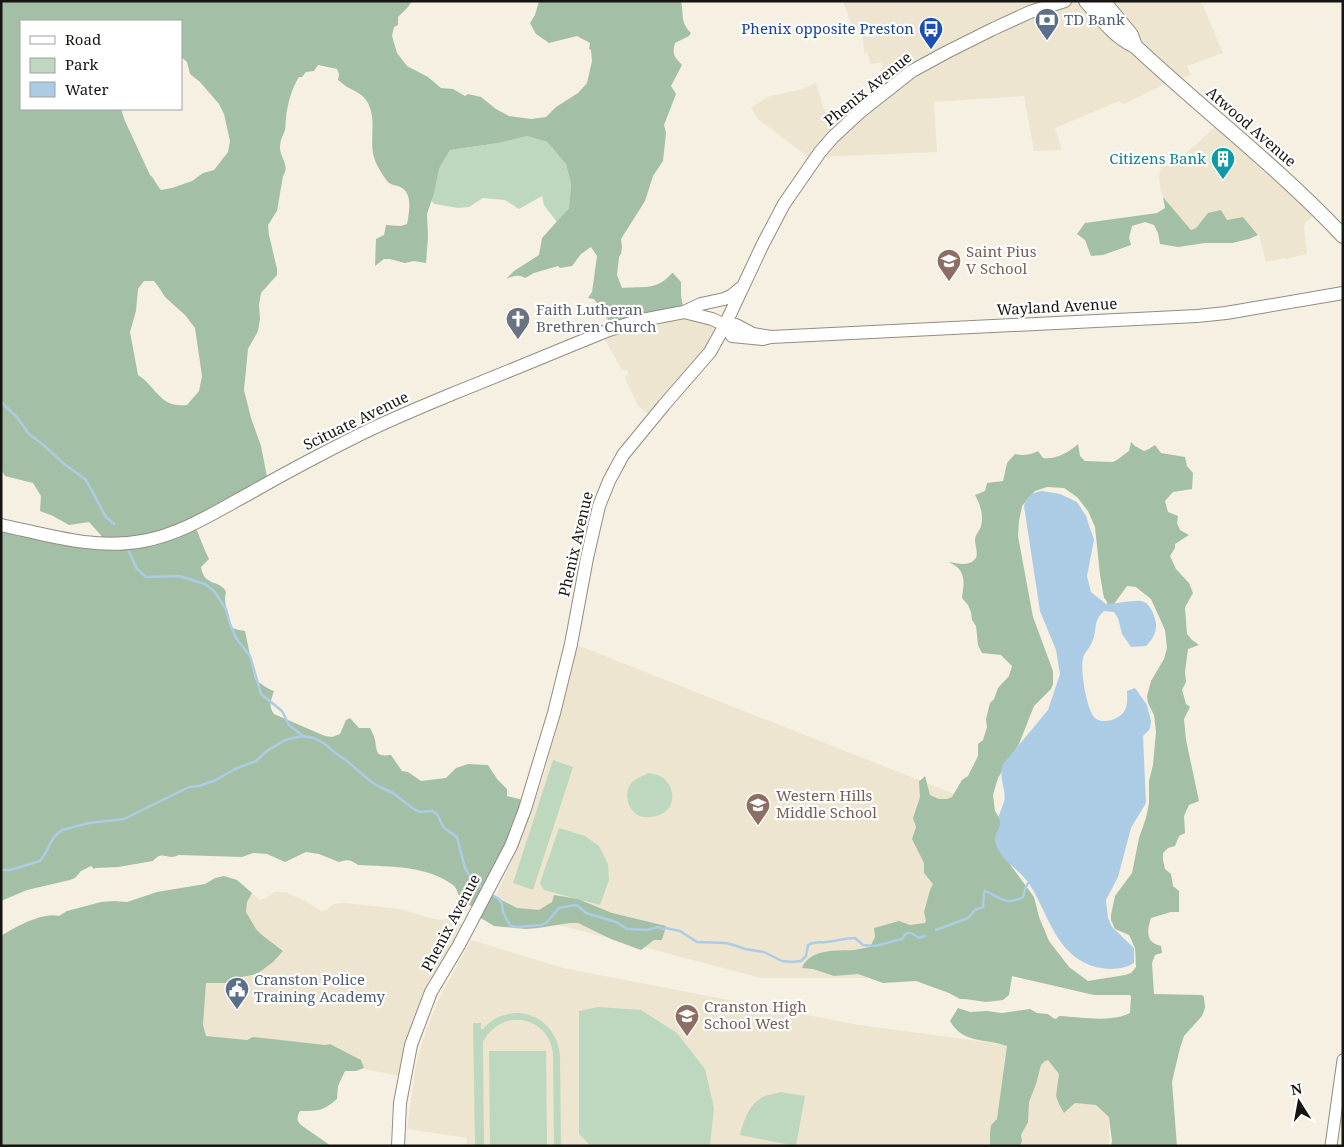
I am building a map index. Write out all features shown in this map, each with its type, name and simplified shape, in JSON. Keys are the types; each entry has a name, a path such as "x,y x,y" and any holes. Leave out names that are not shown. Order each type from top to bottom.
{"main road":[{"name":"Phenix Avenue","path":"398,1146 400,1103 411,1045 431,992 459,945 511,846 525,808 554,713 599,506 609,481 623,455 710,352 784,204 820,152 833,137 860,112 912,71 989,30 1030,12 1065,1"},
{"name":"Atwood Avenue","path":"1086,1 1111,30 1126,42 1135,46 1294,187 1343,236"},
{"name":"Atwood Avenue","path":"1103,1 1131,36 1135,46"},
{"path":"684,312 701,304 724,299 743,287"},
{"name":"Wayland Avenue","path":"725,325 736,325 753,334 771,337 1196,316 1226,313 1343,293"},
{"name":"Scituate Avenue","path":"1,525 90,543 132,543 166,535 197,522 325,452 406,414 609,330 644,319 684,312 712,319 725,325"}],"street":[{"path":"1331,1146 1343,1060"}],"shaded area":[{"path":"843,1 1201,1 1223,53 1187,66 1191,74 1189,76 1173,80 1124,104 1119,101 1055,128 1062,150 1034,151 1024,96 934,102 937,152 822,157 816,163 758,119 751,108 767,97 802,89 816,83 835,134 891,85 881,72 880,69 883,67 881,63 871,64 867,53 864,52 863,39 859,28 851,24"},
{"path":"1219,121 1318,211 1305,223 1307,254 1287,260 1285,258 1266,262 1259,235 1243,217 1227,220 1208,213 1196,228 1191,230 1163,197 1159,176 1161,167 1174,164 1209,133"},
{"path":"684,313 726,324 654,418 638,406 625,378 628,370 622,370 602,335"},
{"name":"Western Hills Middle School","path":"577,645 992,809 978,902 889,978 761,978 491,907 520,842 543,778"},
{"path":"274,892 284,892 304,900 321,911 334,904 343,903 401,909 433,919 442,920 449,918 468,927 441,976 404,1077 364,1069 361,1060 330,1044 206,1037 203,1025 206,983 229,983 231,979 257,974 283,950 256,929 246,912 247,902 252,893 260,900"},
{"name":"Cranston High School West","path":"471,940 563,968 859,1025 1008,1045 1110,1054 1109,1146 466,1146 467,1138 407,1129 416,1065 426,1030 441,995"}],"green space":[{"path":"1,1 412,1 398,17 398,25 394,27 392,36 397,53 407,66 428,77 441,88 453,89 465,96 468,94 481,97 496,109 509,116 531,119 546,117 556,107 578,93 587,83 592,61 591,50 589,49 590,43 577,36 549,43 536,34 530,23 535,15 539,1 681,1 684,22 691,33 675,43 674,47 674,55 682,65 671,86 676,94 664,125 666,133 663,161 653,176 645,201 621,239 622,247 617,275 622,288 649,287 661,283 673,273 681,282 684,313 612,331 608,320 594,299 588,298 592,292 597,256 591,247 581,254 572,266 560,268 558,266 534,273 525,278 516,276 506,279 514,271 539,255 542,238 569,208 571,184 566,164 547,142 527,136 499,143 450,150 439,169 427,214 426,263 414,261 405,263 384,259 375,266 376,239 384,235 386,225 401,226 407,224 409,215 408,195 399,186 388,182 376,163 372,148 373,126 371,111 364,97 338,80 339,74 337,69 318,65 314,71 306,72 302,77 299,77 290,97 285,130 280,143 286,169 277,211 268,225 277,275 261,293 258,331 248,349 244,390 261,446 268,482 194,524 209,559 201,567 203,573 208,580 225,590 226,609 232,626 235,629 245,631 255,679 274,691 271,706 274,714 325,736 332,737 340,734 346,720 350,718 359,728 370,728 380,755 391,755 402,771 408,772 421,781 446,778 456,768 468,764 488,765 497,779 507,789 507,796 527,801 488,893 517,908 539,910 552,902 554,895 578,899 612,913 666,926 662,940 654,940 641,950 611,939 578,923 526,929 494,926 476,915 477,909 462,900 456,888 443,878 408,868 358,865 349,861 339,862 319,854 306,852 285,862 267,854 253,853 242,857 162,856 153,861 118,867 94,869 91,866 70,880 27,890 1,901 1,524 107,542 89,522 69,525 40,511 41,496 33,483 5,476 1,469","holes":["144,281 154,281 165,297 185,315 195,328 202,376 199,391 187,405 178,405 164,400 138,375 130,332 136,311 138,289"]},
{"path":"527,136 547,142 566,164 571,184 569,208 557,222 544,205 542,196 519,209 505,200 483,198 469,207 458,208 435,204 431,201 439,169 450,150 499,143"},
{"path":"1163,197 1191,230 1196,228 1208,213 1221,210 1227,220 1243,217 1258,235 1232,243 1205,243 1178,247 1160,244 1154,225 1145,222 1132,226 1129,238 1131,245 1103,255 1091,256 1085,240 1077,234 1085,223 1157,213 1165,208"},
{"path":"1131,442 1144,451 1155,445 1161,453 1185,457 1187,466 1193,473 1192,489 1173,492 1165,501 1168,512 1178,516 1177,523 1180,530 1189,535 1175,544 1175,548 1170,556 1176,569 1189,583 1193,593 1185,607 1187,634 1199,645 1188,649 1185,672 1186,682 1182,690 1186,704 1190,707 1184,719 1186,740 1199,801 1189,805 1184,816 1185,833 1179,836 1175,846 1168,848 1163,853 1165,869 1171,874 1173,886 1179,891 1179,912 1171,912 1151,918 1148,935 1152,942 1161,946 1162,953 1155,955 1152,963 1154,994 1202,995 1205,1008 1202,1016 1184,1036 1172,1082 1177,1146 1111,1146 1109,1117 1096,1105 1075,1103 1064,1113 1056,1096 1059,1074 1048,1060 1041,1065 1029,1102 1028,1122 1021,1135 1022,1141 1020,1146 990,1146 991,1125 997,1119 1007,1046 975,1039 961,1033 950,1021 958,1008 970,1012 987,1011 1002,1013 1030,1009 1037,1013 1048,1014 1056,1019 1059,1016 1105,1019 1130,1013 1130,995 1094,995 1012,976 1009,995 1003,1000 986,1002 960,999 916,981 883,983 858,974 834,976 813,969 802,968 811,957 817,954 870,947 875,937 874,928 899,921 910,925 925,923 926,921 924,912 933,884 924,873 924,863 912,839 916,827 913,818 920,797 919,781 925,776 930,795 939,799 952,797 962,780 968,776 978,756 978,744 983,740 987,727 986,719 990,703 994,699 998,688 1009,676 1012,666 1001,655 982,653 978,645 976,626 972,620 971,612 962,598 963,576 958,568 949,562 966,564 976,557 975,538 982,522 982,514 975,495 985,491 987,483 1003,481 1007,463 1015,454 1026,455 1038,451 1043,458 1053,458 1078,444 1080,456 1085,461 1113,462 1129,451","holes":["1047,487 1064,488 1077,497 1088,511 1095,527 1100,575 1104,598 1108,605 1114,604 1127,586 1136,587 1151,599 1165,630 1167,648 1164,659 1151,681 1147,696 1154,715 1156,732 1146,818 1139,838 1132,873 1115,896 1111,915 1115,929 1129,935 1135,948 1136,967 1131,973 1125,975 1088,981 1069,967 1049,941 1039,917 1034,897 1009,863 1011,837 995,811 993,795 998,778 1019,744 1034,706 1051,689 1053,684 1053,671 1033,617 1018,536 1022,506 1035,491"]},
{"path":"553,760 573,767 533,890 513,883"},
{"path":"648,773 660,776 669,784 672,792 672,801 665,812 657,816 644,817 633,811 628,802 627,792 631,783"},
{"path":"559,828 585,836 599,846 608,864 609,880 600,905 544,890 540,883"},
{"path":"224,876 237,880 252,893 247,902 246,912 256,929 283,951 273,962 257,974 231,979 229,983 206,983 203,1025 206,1036 247,1040 253,1037 330,1044 361,1060 364,1068 356,1071 345,1071 338,1086 337,1099 324,1108 300,1111 298,1115 301,1125 331,1146 1,1146 1,936 37,918 52,915 59,916 67,911 101,902 127,902 157,892 205,884 215,878"},
{"path":"598,1007 641,1010 677,1033 705,1069 714,1108 710,1145 591,1146 579,1134 579,1011"},
{"path":"519,1013 528,1014 542,1021 552,1033 559,1048 561,1146 554,1146 553,1053 549,1040 542,1030 533,1024 523,1020 512,1020 501,1024 491,1031 483,1042 484,1146 475,1146 473,1023 481,1023 481,1029 483,1029 499,1017"},
{"path":"489,1051 546,1051 547,1146 490,1146"},
{"path":"780,1092 805,1096 796,1146 740,1135 745,1118 754,1104 765,1096"}],"water":[{"path":"1042,491 1060,494 1077,502 1086,516 1094,540 1087,576 1091,592 1106,604 1145,602 1152,611 1156,621 1155,634 1146,646 1131,647 1122,634 1118,618 1114,612 1104,611 1098,619 1094,637 1082,664 1087,699 1095,718 1107,721 1120,716 1126,708 1127,691 1135,688 1147,705 1151,721 1150,729 1143,736 1146,803 1131,828 1118,877 1106,900 1108,918 1112,927 1134,948 1134,963 1126,967 1101,968 1086,963 1074,956 1056,934 1028,882 1004,858 997,848 995,841 1000,824 999,816 1005,797 1001,774 1003,764 1048,710 1060,674 1056,650 1040,611 1024,506 1030,496"}],"waterway":[{"path":"1,402 16,416 29,434 86,480 106,517 114,524"},
{"path":"128,550 137,569 146,577 179,576 205,584 214,591 226,609 236,638 250,656 261,694 282,711 289,725 302,735"},
{"path":"1,870 10,870 40,861 54,837 62,830 89,823 124,819 189,787 199,786 216,780 235,769 256,761 267,751 285,740 302,736 314,738 325,744 369,780 393,793 415,810 420,812 432,811 437,814 444,828 457,837 465,868 473,881 483,888"},
{"path":"936,930 968,918 975,910 983,907 985,891 1003,900 1012,901 1023,897 1028,883"},
{"path":"494,896 502,904 503,912 511,926 542,925 559,908 575,905 586,913 616,922 627,929 647,930 658,927 665,928 680,931 697,942 726,943 764,952 782,961 792,962 801,961 806,956 808,945 815,943 855,938 863,945 875,946 902,939 908,933 912,933 919,938 925,936"}],"place":[{"name":"TD Bank","path":"1047,41"},
{"name":"Phenix opposite Preston","path":"931,50"},
{"name":"Citizens Bank","path":"1223,180"},
{"name":"Saint Pius V School","path":"949,282"},
{"name":"Faith Lutheran Brethren Church","path":"518,340"},
{"name":"Western Hills Middle School","path":"758,826"},
{"name":"Cranston Police Training Academy","path":"237,1010"},
{"name":"Cranston High School West","path":"687,1037"}]}
